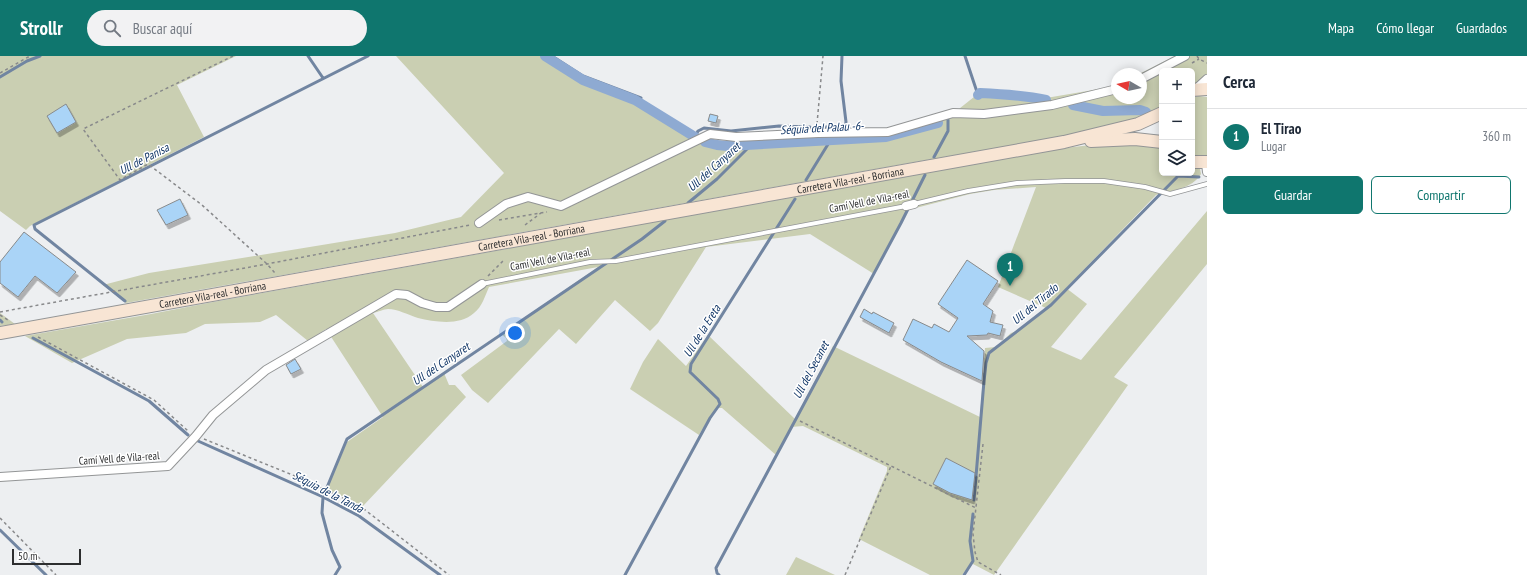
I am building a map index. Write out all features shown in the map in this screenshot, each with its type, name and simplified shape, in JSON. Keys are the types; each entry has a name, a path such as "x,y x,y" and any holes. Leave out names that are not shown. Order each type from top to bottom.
{"main road":[{"name":"Carretera Vila-real - Borriana","path":"0,333 1064,142 1138,124 1159,114"},
{"name":"Carretera Vila-real - Borriana","path":"1064,142 1134,139 1159,142"},
{"path":"1195,163 1207,166"}],"street":[{"path":"1147,76 1185,56"},
{"path":"1198,89 1207,79"},
{"path":"479,223 506,204 528,197 561,206 710,134 736,137 818,133 888,132 953,113 984,114 1052,105 1111,90"},
{"name":"Camí Vell de Vila-real","path":"0,477 168,466 213,415 266,370 396,294 407,295 422,303 436,307 448,307 482,284"}],"lane":[{"name":"Camí Vell de Vila-real","path":"482,284 590,262 613,261 910,205 961,192 993,186 1065,181 1104,181 1145,187 1170,194 1207,184"}],"path":[{"path":"0,73 30,56"},
{"path":"233,56 83,129 120,180 148,164 202,206 267,264 283,282"},
{"path":"818,133 817,125 823,56"},
{"path":"1197,56 1199,59 1207,63"},
{"path":"525,225 542,212 548,202"},
{"path":"482,284 492,271 505,259"},
{"path":"0,312 118,291"},
{"path":"23,329 154,400 186,430 196,436 295,476 360,506 449,575"},
{"path":"800,421 976,508"},
{"path":"983,444 974,534 975,552 978,562 1001,575"},
{"path":"845,575 892,466"},
{"path":"0,518 56,575"}],"green space":[{"path":"0,56 236,56 177,85 204,137 30,226 26,230 0,211"},
{"path":"396,56 543,56 582,81 634,100 694,137 717,144 729,145 887,136 945,120 979,93 1023,93 1046,98 1111,86 1111,104 1147,104 1147,70 1175,56 1207,56 1207,76 1195,85 1195,68 1159,68 1159,109 1151,115 1085,133 126,303 103,285 149,273 395,233 461,217 504,173"},
{"path":"1195,97 1207,97 1207,156 1195,155"},
{"path":"1119,143 1159,147 1159,176 1195,176 1195,168 1200,169 1201,174 1187,186 1156,195 1066,288 1087,304 1051,347 1081,360 1207,211 1207,264 1114,377 1128,385 994,575 971,563 962,575 930,575 859,539 887,471 887,467 803,426 791,427 776,455 722,408 717,408 699,435 630,389 643,362 658,339 686,366 708,335 795,419 833,346 980,417 985,348 996,347 1011,333 1020,330 1046,308 998,287 1036,187 994,190 970,194 908,210 874,274 810,234 706,247 658,323 650,331 615,300 576,344 559,329 488,403 472,390 461,375 507,341 501,334 598,267 489,287 477,311 462,320 439,322 418,318 392,309 386,309 373,313 423,387 444,373 449,385 455,385 466,397 363,506 334,493 327,488 347,442 383,417 326,329 308,341 276,315 260,322 205,324 186,333 127,339 72,363 25,336 1028,154"},
{"path":"0,313 15,324 0,326"},
{"path":"796,557 835,575 786,575"}],"building":[{"path":"66,104 76,122 57,133 47,116"},
{"path":"710,114 718,116 716,123 708,121"},
{"path":"180,199 188,215 166,225 157,210"},
{"path":"24,232 76,272 57,293 35,276 18,297 0,283 0,262"},
{"path":"967,260 998,281 983,304 993,311 990,322 1003,325 1000,336 988,333 987,335 967,336 984,351 982,381 941,362 903,340 913,319 932,328 934,324 949,332 958,318 938,304"},
{"path":"864,309 894,323 889,333 860,317"},
{"path":"295,359 301,369 291,374 286,365"},
{"path":"946,458 975,473 972,500 950,493 933,484"}],"waterway":[{"path":"0,77 27,61 40,56"},
{"path":"308,56 323,78"},
{"name":"Ull de Panisa","path":"125,301 35,229 34,225 368,56"},
{"name":"Séquia del Palau -6-","path":"545,56 583,80 635,100 695,137"},
{"name":"Séquia del Palau -6-","path":"552,56 583,76 641,98"},
{"path":"821,127 845,126 846,122 841,81 842,56"},
{"path":"965,56 978,95"},
{"name":"Séquia del Palau -6-","path":"978,95 980,93 1005,94 1046,100"},
{"name":"Séquia del Palau -6-","path":"1073,105 1103,111 1140,110 1146,112"},
{"name":"Ull del Secanet","path":"934,157 948,131 948,120"},
{"name":"Séquia del Palau -6-","path":"705,142 728,146 886,137 938,123"},
{"path":"695,137 698,131 704,128 731,131 779,126 810,127"},
{"name":"Ull de la Ereta","path":"806,180 830,141"},
{"name":"Ull del Canyaret","path":"688,203 717,179 751,145"},
{"name":"Ull del Secanet","path":"719,575 716,568 901,223 925,175"},
{"name":"Ull del Tirado","path":"974,500 984,381 989,353 1051,305 1178,176 1199,177"},
{"name":"Ull de la Ereta","path":"625,575 710,418 720,404 718,399 690,372 691,364 795,199"},
{"name":"Ull del Canyaret","path":"335,575 340,567 332,550 322,513 323,497 347,439 642,239 665,221"},
{"name":"Séquia de la Tanda","path":"33,338 149,401 188,435"},
{"name":"Ull del Canyaret","path":"198,441 323,497 359,516 440,575"},
{"name":"Ull del Tirado","path":"964,575 973,561 970,541 973,514"},
{"path":"0,530 46,575"}],"place":[{"name":"El Tirao","path":"1010,286"}]}
